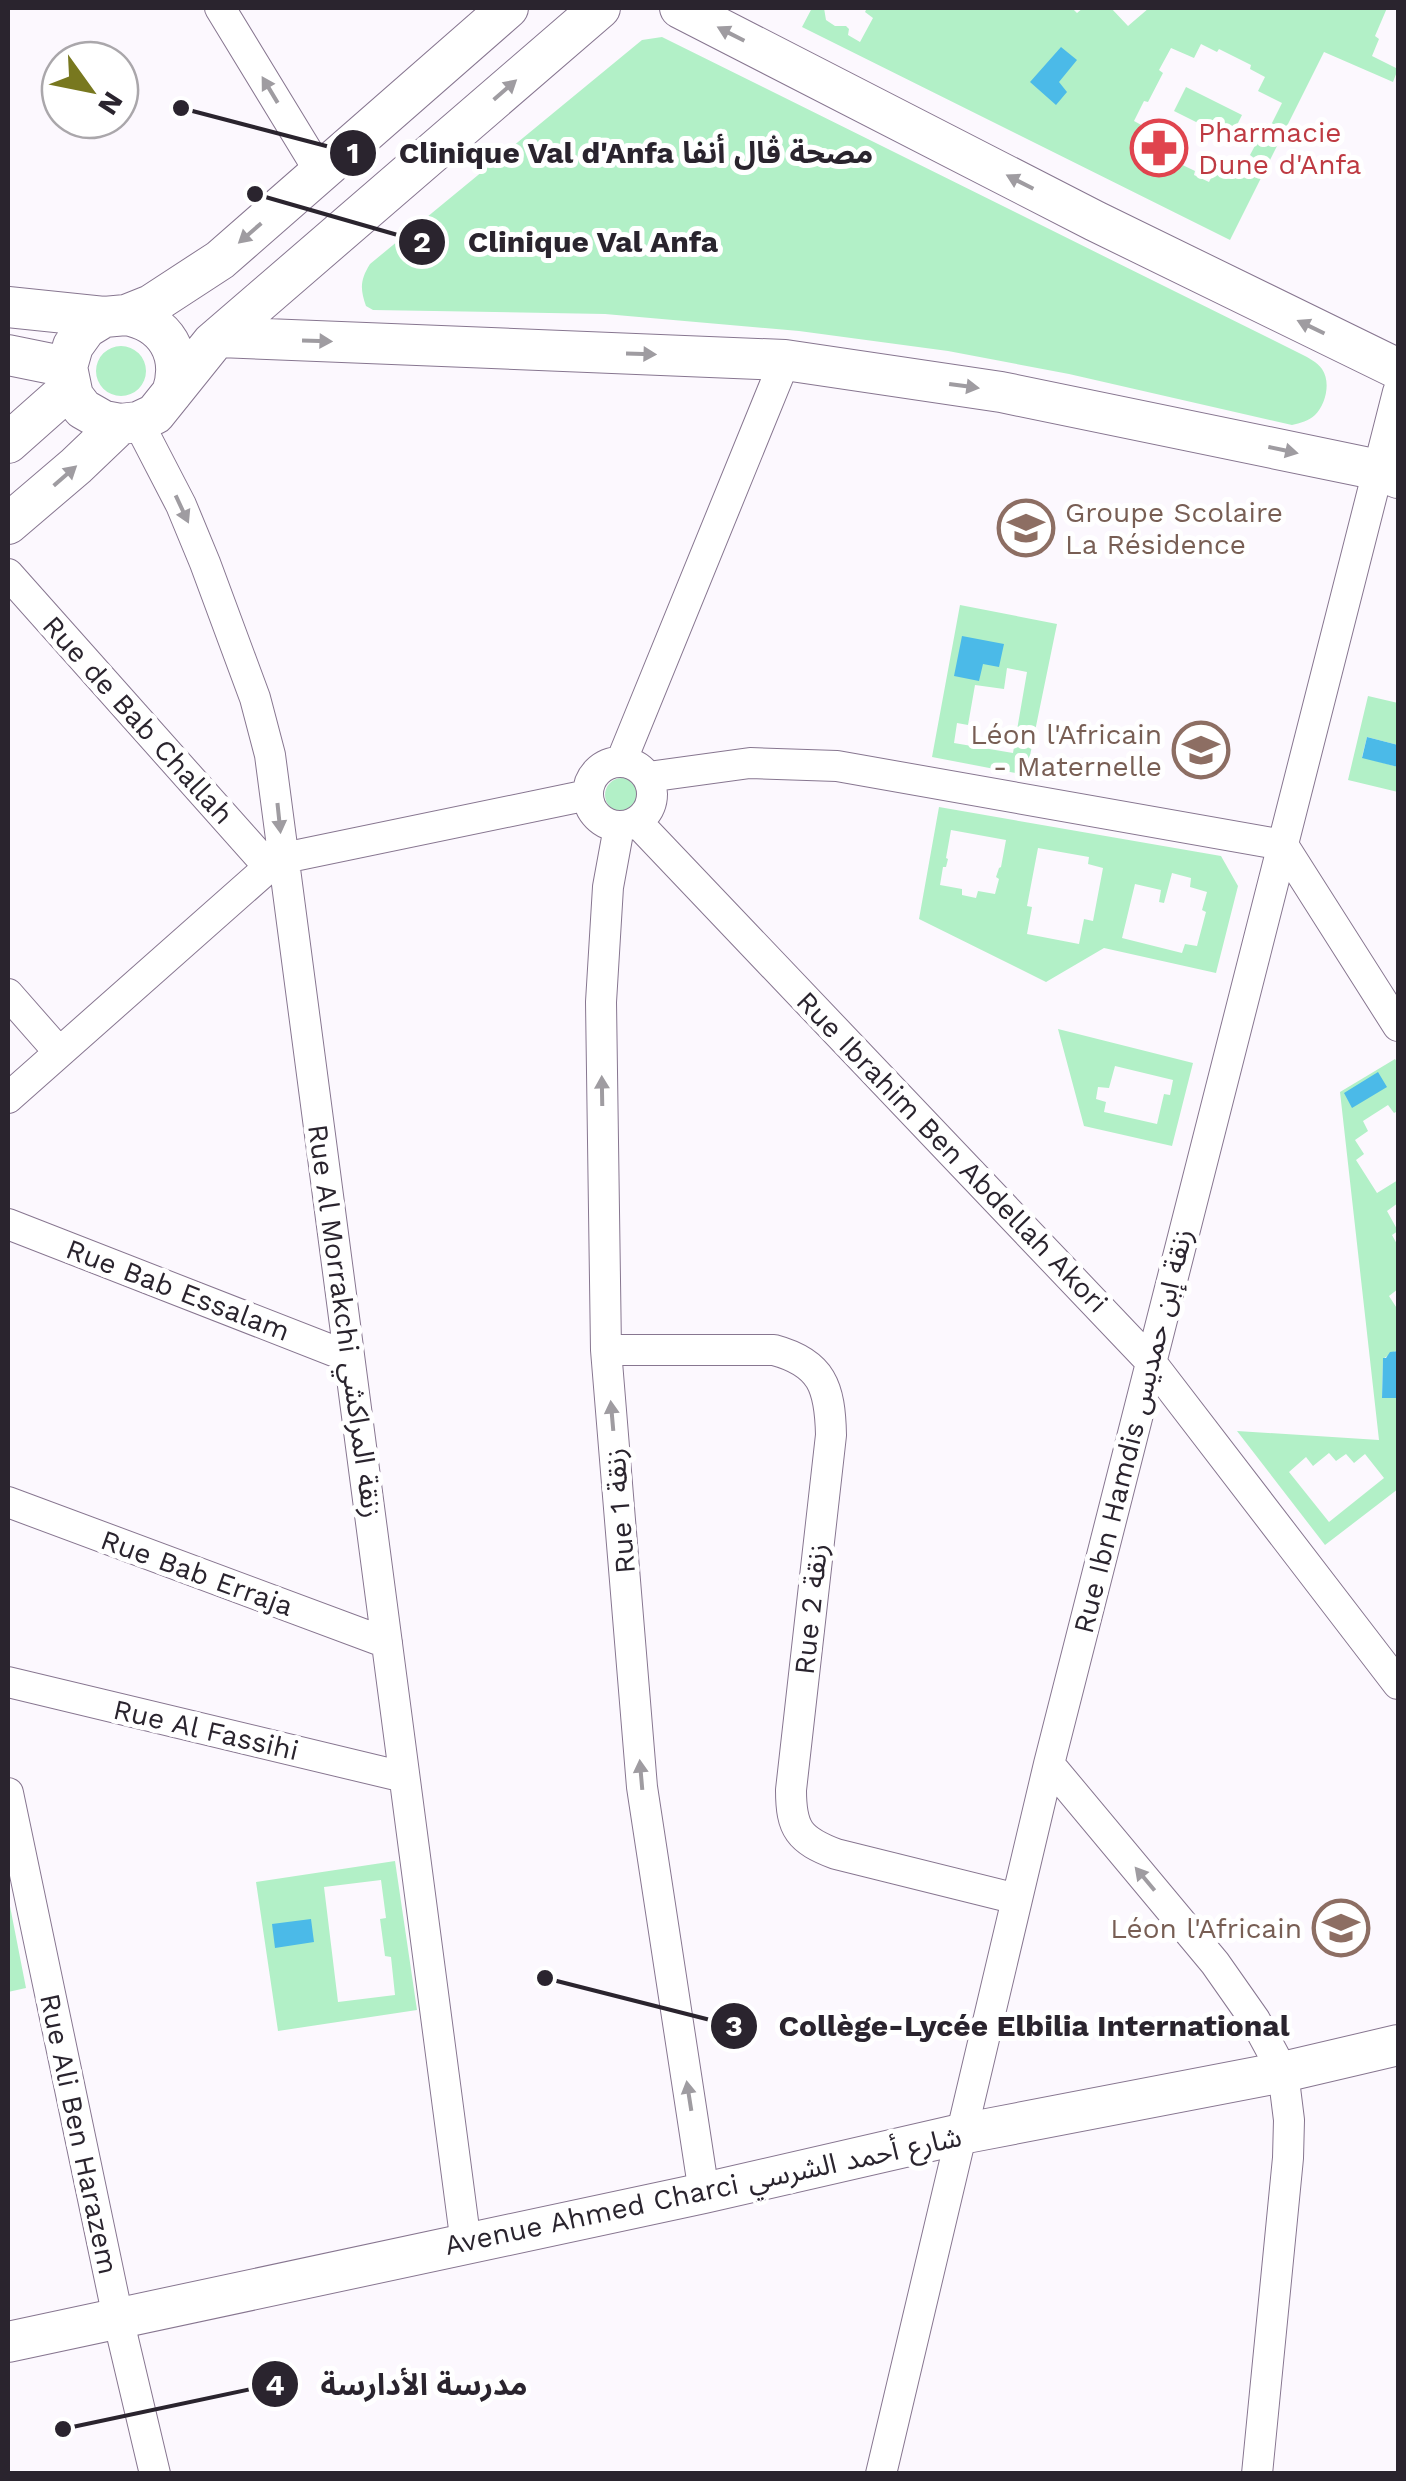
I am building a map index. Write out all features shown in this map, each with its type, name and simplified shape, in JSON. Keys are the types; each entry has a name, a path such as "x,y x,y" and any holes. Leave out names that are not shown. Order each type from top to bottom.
{"main road":[{"path":"129,423 104,421 90,414 73,396 69,378 73,346 86,328 151,305 220,260 508,8"},
{"path":"8,524 129,423 162,408 219,337 600,8"},
{"path":"680,8 1095,221 1398,369"},
{"path":"8,308 148,321 171,344 177,366 172,393"},
{"path":"219,337 785,360 1000,392 1389,474"},
{"path":"8,355 69,378"},
{"path":"8,444 69,378"},
{"name":"Avenue Ahmed Charci شارع أحمد الشرسي","path":"8,2342 961,2134 1398,2046"}],"street":[{"path":"220,8 320,172"},
{"path":"621,762 785,360"},
{"name":"Rue Ibn Hamdis زنقة إبن حمديس","path":"881,2474 1049,1764 1150,1361 1282,844 1389,474 1398,392"},
{"name":"Rue Al Morrakchi زنقة المراكشي","path":"129,423 181,504 255,698 270,755 276,862 349,1357 466,2244"},
{"name":"Rue de Bab Challah","path":"8,574 276,862"},
{"path":"610,763 631,763 648,777 653,797 645,815 628,824 600,820 588,795 589,784 601,768 610,763"},
{"path":"648,777 750,763 837,766 1282,844 1398,1026"},
{"path":"8,1098 276,862 588,795"},
{"name":"Rue 1 زنقة","path":"628,824 608,887 601,1002 606,1350 642,1787 704,2192"},
{"name":"Rue Ibrahim Ben Abdellah Akori","path":"628,824 1150,1361 1398,1684"},
{"path":"8,994 59,1052"},
{"name":"Rue Bab Essalam","path":"8,1224 349,1357"},
{"name":"Rue 2 زنقة","path":"606,1350 774,1350 796,1356 813,1368 831,1408 831,1435 791,1815 799,1835 826,1850 1017,1899"},
{"name":"Rue Bab Erraja","path":"8,1502 387,1643"},
{"name":"Rue Al Fassihi","path":"8,1682 404,1777"},
{"path":"1049,1764 1216,1963 1255,2020 1283,2072 1289,2120 1288,2158 1258,2474"},
{"name":"Rue Ali Ben Harazem","path":"8,1793 118,2318 155,2474"}],"green space":[{"path":"812,8 824,8 826,20 835,26 846,26 848,35 860,42 873,18 865,12 867,8 1072,8 1077,13 1083,8 1111,8 1128,26 1149,8 1387,8 1375,36 1379,39 1372,56 1398,69 1393,82 1324,52 1230,240 802,27","holes":["1201,44 1217,52 1219,49 1251,65 1250,69 1265,77 1258,91 1282,103 1250,155 1254,158 1244,177 1218,164 1209,182 1194,175 1195,171 1150,151 1158,134 1134,121 1163,73 1159,70 1171,48 1194,58"]},
{"path":"662,37 1307,357 1325,374 1327,386 1322,405 1313,417 1292,425 1069,374 948,351 799,331 605,314 373,310 366,306 362,285 370,264 642,40"},
{"path":"1186,87 1242,115 1230,139 1174,111"},
{"path":"121,346 139,353 146,371 139,389 121,396 103,389 96,371 103,353"},
{"path":"960,605 1057,624 1026,775 932,757","holes":["1007,668 1027,672 1013,753 954,743 957,723 968,725 975,685 1004,689"]},
{"path":"1368,696 1398,703 1398,745 1367,737 1362,757 1398,767 1398,792 1348,780"},
{"path":"622,778 634,783 639,795 634,807 622,812 610,807 605,795 610,783"},
{"path":"939,807 1221,856 1238,886 1216,973 1104,948 1046,982 919,919","holes":["951,830 1006,840 995,894 978,891 976,898 962,895 962,889 940,885","1038,848 1089,857 1088,864 1103,868 1093,921 1084,919 1079,944 1027,934 1032,907 1027,906","1172,873 1191,878 1190,887 1207,892 1197,946 1185,944 1182,953 1122,938 1135,884 1161,890 1159,902 1164,903"]},
{"path":"1058,1029 1193,1063 1172,1146 1084,1126","holes":["1115,1066 1173,1080 1170,1095 1164,1094 1157,1124 1104,1112 1106,1102 1096,1099 1098,1087 1109,1088"]},
{"path":"1395,1059 1398,1064 1398,1111 1394,1113 1388,1105 1363,1121 1368,1131 1355,1140 1364,1154 1356,1160 1377,1193 1398,1180 1398,1203 1387,1211 1398,1231 1392,1235 1398,1246 1398,1289 1389,1296 1398,1310 1398,1352 1383,1359 1382,1398 1398,1398 1398,1489 1325,1545 1237,1431 1379,1440 1340,1092","holes":["1329,1453 1336,1461 1346,1454 1354,1463 1365,1454 1384,1478 1329,1522 1289,1472 1306,1457 1313,1466"]},
{"path":"395,1861 417,2010 278,2031 256,1882","holes":["381,1880 386,1918 380,1919 385,1956 391,1957 395,1995 338,2002 324,1887"]},
{"path":"8,1896 26,1988 8,1992"}],"water":[{"path":"1061,47 1077,60 1059,82 1067,92 1056,105 1030,82"},
{"path":"962,636 1004,644 999,667 983,664 979,681 954,676"},
{"path":"1367,737 1398,745 1398,767 1362,758"},
{"path":"1378,1072 1387,1087 1352,1108 1344,1093"},
{"path":"1398,1351 1398,1398 1382,1398 1383,1358"},
{"path":"311,1919 314,1942 275,1948 272,1924"}],"place":[{"name":"Clinique Val d'Anfa مصحة ڤال أنفا","path":"181,108"},
{"name":"Pharmacie Dune d'Anfa","path":"1159,148"},
{"name":"Clinique Val Anfa","path":"255,194"},
{"name":"Groupe Scolaire La Résidence","path":"1026,528"},
{"name":"Léon l'Africain - Maternelle","path":"1201,750"},
{"name":"Léon l'Africain","path":"1341,1928"},
{"name":"Collège-Lycée Elbilia International","path":"545,1978"},
{"name":"مدرسة الأدارسة","path":"63,2429"}]}
